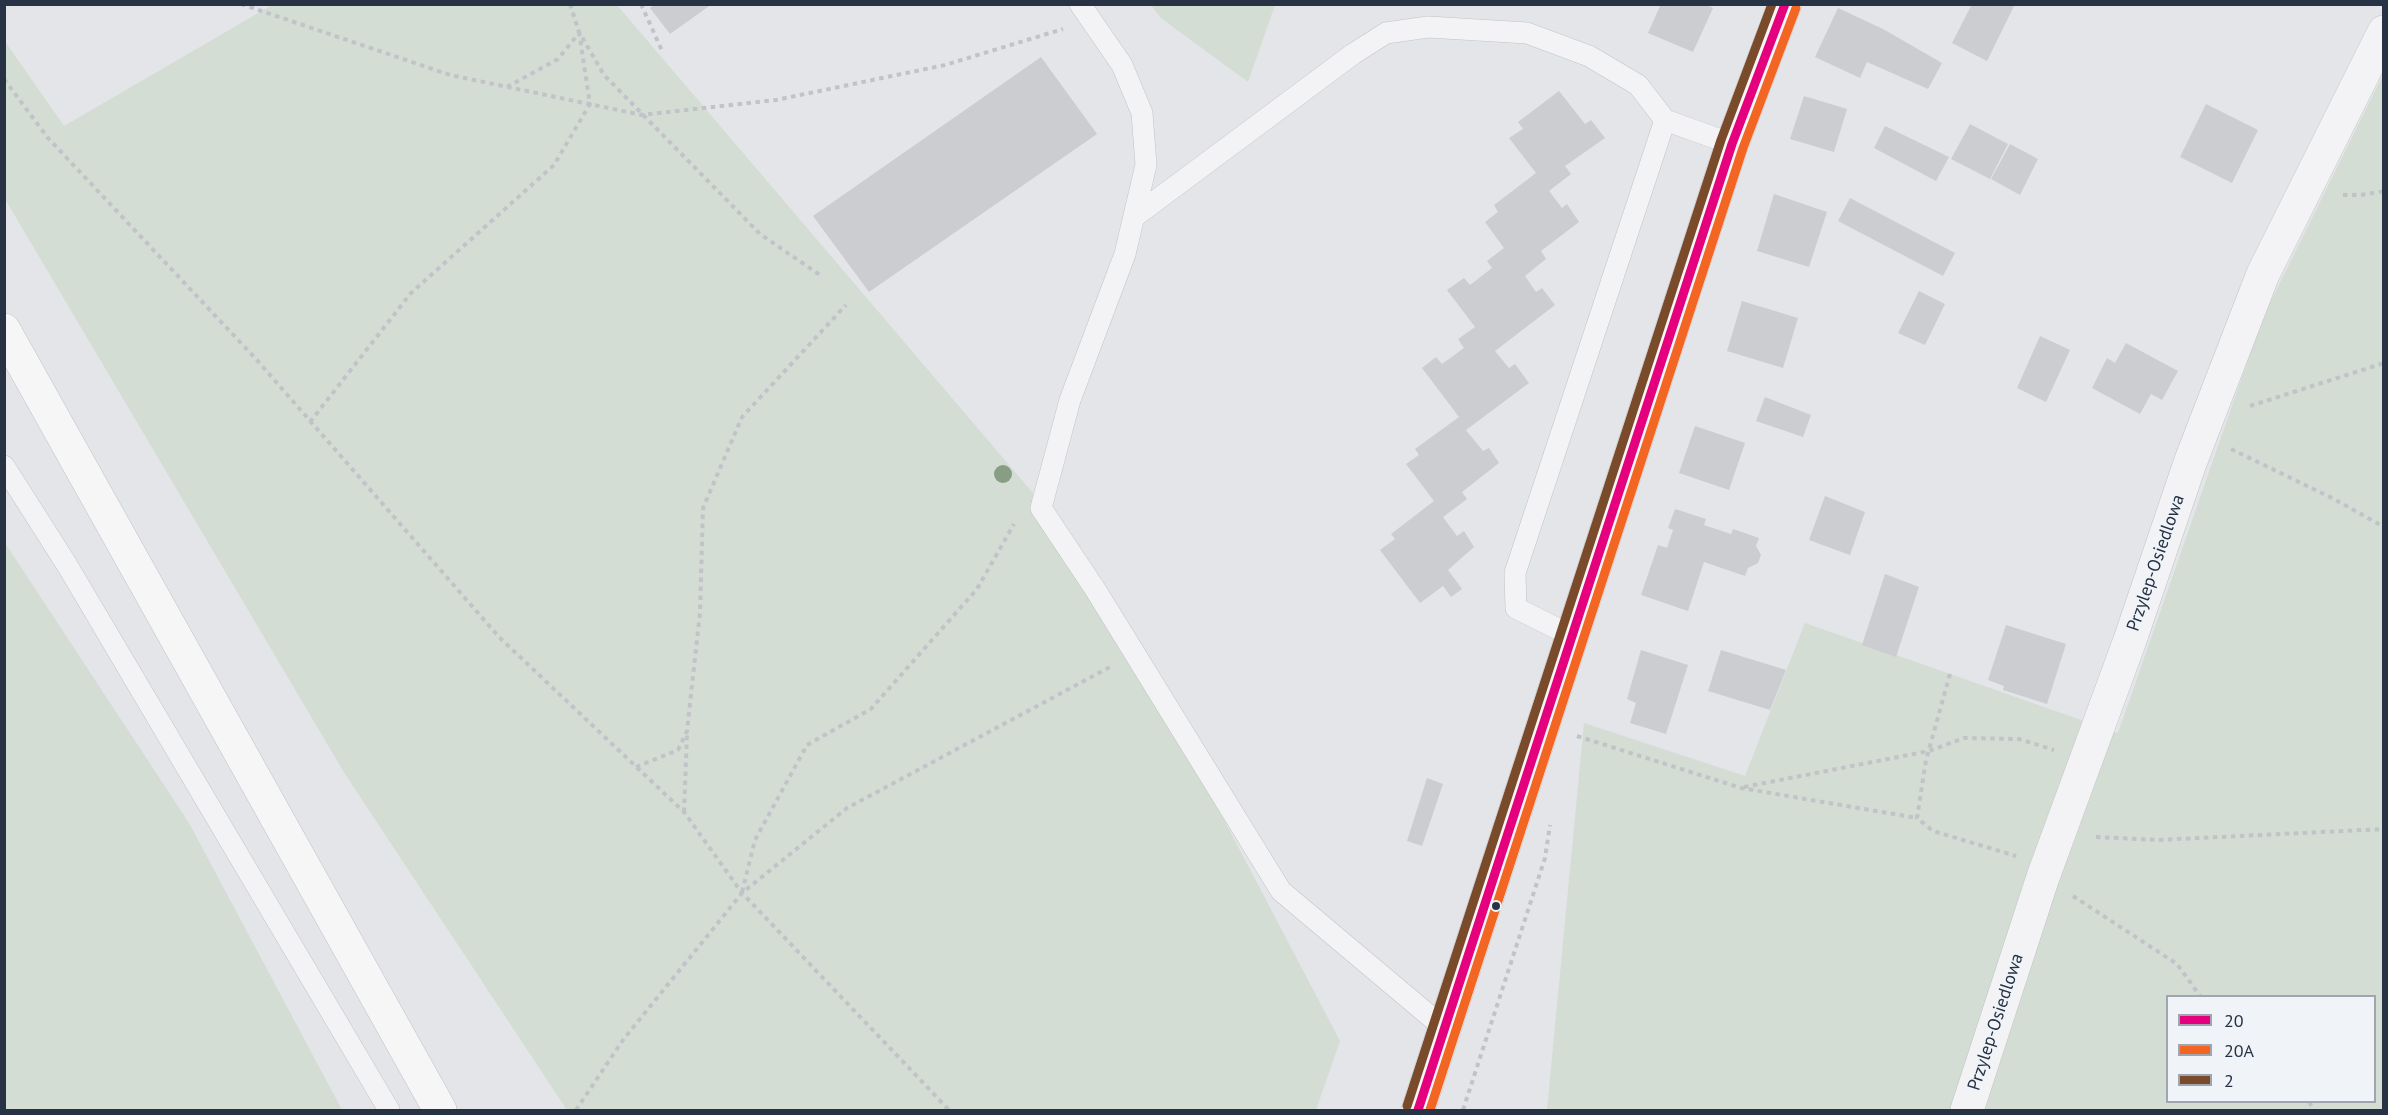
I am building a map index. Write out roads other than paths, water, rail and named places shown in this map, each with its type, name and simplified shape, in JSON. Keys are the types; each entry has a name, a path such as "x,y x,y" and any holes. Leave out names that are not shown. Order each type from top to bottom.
{"main road":[{"path":"1419,1110 1732,144 1785,4"},
{"path":"4,330 440,1110"}],"street":[{"name":"Przylep-Osiedlowa","path":"1967,1110 2059,835 2204,427 2263,273 2384,32"}],"lane":[{"path":"1084,10 1122,65 1142,113 1146,165 1125,254 1070,400 1041,507 1095,589 1281,891 1444,1028"},
{"path":"1134,217 1353,54 1386,33 1428,27 1527,33 1589,56 1638,85 1665,120 1732,144"},
{"path":"1572,636 1516,608 1515,573 1665,120"},
{"path":"4,466 68,565 389,1110"}]}
